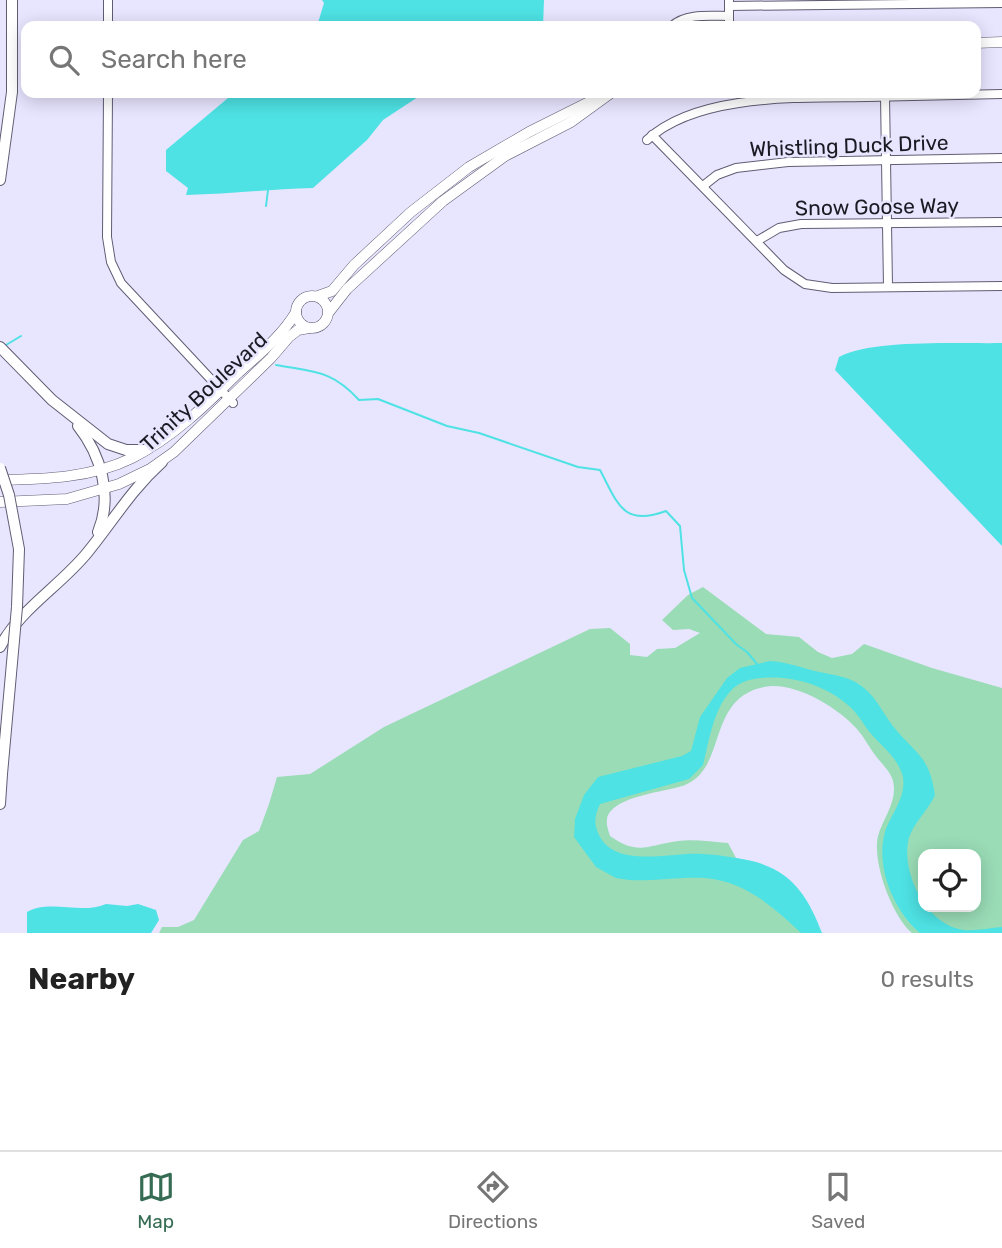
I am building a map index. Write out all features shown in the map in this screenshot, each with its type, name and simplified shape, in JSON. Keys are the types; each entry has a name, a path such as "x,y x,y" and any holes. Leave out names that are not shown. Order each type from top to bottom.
{"highway":[{"path":"0,180 12,92 12,0"},
{"path":"0,160 4,146"},
{"path":"0,346 43,391 108,444 126,450 145,450"},
{"path":"65,410 89,442 101,469 105,489 105,509 101,526 88,552"},
{"path":"0,647 22,616 88,552 131,493 162,461"},
{"path":"0,468 9,495 19,549 17,607 0,804"}],"main road":[{"path":"981,43 1002,42"},
{"name":"Trinity Boulevard","path":"0,480 69,476 101,469 132,458 163,440 222,389 283,330 302,299 332,290 354,265 411,212 469,167 519,137 599,98"},
{"name":"Trinity Boulevard","path":"0,502 67,499 119,484 162,461 232,400 289,337 298,330 323,325 329,312 347,289 443,201 505,156 571,122 602,98"},
{"path":"318,296 326,303 329,312"},
{"path":"296,312 299,322 309,328"}],"street":[{"path":"108,0 108,21"},
{"path":"677,21 729,7 1002,4"},
{"path":"981,94 1002,94"},
{"path":"108,98 107,237 115,272 121,283 232,400"},
{"path":"739,98 740,103"},
{"path":"782,98 740,103 684,118 668,123 650,138 703,186 790,275 806,284 832,288 1002,286"},
{"path":"885,98 888,287"},
{"name":"Whistling Duck Drive","path":"703,186 717,175 736,168 761,164 1002,158"},
{"name":"Snow Goose Way","path":"757,242 782,227 801,224 1002,222"}],"shaded area":[{"path":"322,0 544,0 543,21 319,21 324,3"},
{"path":"228,98 416,98 383,120 367,140 313,188 186,195 188,188 166,171 166,150"},
{"path":"1002,343 1002,546 835,370 839,357 873,347"},
{"path":"703,587 766,634 799,637 818,652 832,658 852,654 864,644 932,668 1002,688 1002,933 912,933 891,902 878,860 878,836 893,796 890,774 857,729 838,712 801,692 776,686 764,687 746,694 733,705 707,764 698,776 685,785 640,796 618,805 610,812 607,824 610,836 628,846 643,848 684,840 728,843 744,873 803,933 159,933 162,927 178,927 194,920 243,840 259,831 277,777 310,774 384,727 590,629 610,628 630,644 630,655 647,657 657,649 675,648 700,633 689,629 673,630 662,620 688,595"},
{"path":"770,661 789,664 844,677 869,692 893,726 922,759 933,783 935,795 912,830 908,842 909,870 918,893 918,912 932,912 951,926 964,930 1002,927 1002,933 920,933 902,913 889,887 883,859 885,832 902,792 901,771 849,706 828,691 802,681 775,677 749,680 738,685 729,693 716,715 703,765 689,779 600,804 595,823 607,846 631,856 716,855 769,867 781,873 798,889 812,909 822,933 801,933 763,901 730,883 709,878 629,880 616,878 596,867 574,837 575,819 584,795 598,777 682,756 691,751 700,717 727,678 740,668"},
{"path":"106,904 138,904 156,910 159,920 151,933 27,933 27,912 36,908 86,908"}],"waterway":[{"path":"266,206 268,190"},
{"path":"6,345 21,336"},
{"path":"276,365 322,374 340,383 359,400 378,399 447,426 479,433 578,467 600,470 617,502 631,514 652,515 666,511 680,526 684,570 692,598 757,664"}]}
